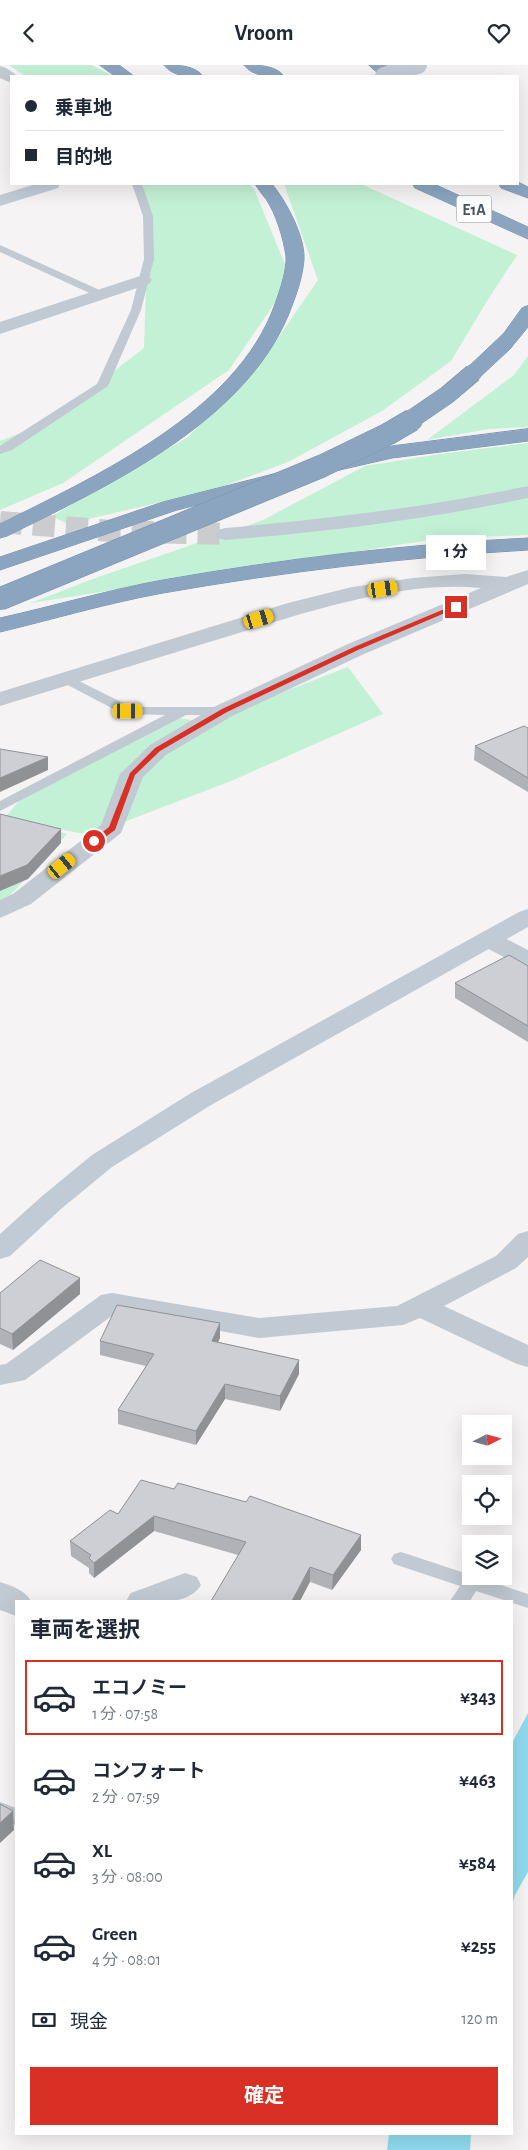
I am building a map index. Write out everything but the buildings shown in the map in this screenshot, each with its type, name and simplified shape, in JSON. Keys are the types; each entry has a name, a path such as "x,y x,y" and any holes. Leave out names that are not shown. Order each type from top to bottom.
{"highway":[{"path":"108,65 124,75"},
{"path":"172,65 193,75"},
{"path":"252,65 274,75"},
{"path":"377,65 398,75"},
{"path":"519,173 528,189"},
{"path":"0,532 98,483 172,436 223,395 256,360 276,327 289,290 295,258 289,231 275,199 264,185"},
{"name":"E1A","path":"423,185 528,234"},
{"name":"E1A","path":"509,185 528,193"},
{"path":"0,599 312,471 379,438 432,406 473,373 524,321 528,312"},
{"path":"0,564 170,506 248,485 392,453 528,435"},
{"path":"7,623 161,587 309,565 455,548 528,544"}],"street":[{"path":"387,75 418,65"},
{"path":"0,201 49,185"},
{"path":"0,328 143,280"},
{"path":"225,534 362,521 475,503 528,492"},
{"path":"0,699 259,619 352,593 414,584 465,580 518,580"},
{"path":"0,910 22,899 112,828 132,774 158,750 224,711 356,649 518,580"},
{"path":"0,1251 51,1203 102,1161 202,1099 528,917"},
{"path":"488,939 528,960"},
{"path":"0,1375 14,1373 112,1302 259,1328 403,1315 506,1262 528,1241"},
{"path":"420,1306 528,1357"},
{"path":"145,1600 185,1585"},
{"path":"0,1594 15,1604"}],"lane":[{"path":"0,450 8,448 102,385 136,309 149,259 148,215 137,185"},
{"path":"0,248 100,294"},
{"path":"67,679 128,711 224,711"},
{"path":"0,807 183,711"},
{"path":"401,1559 462,1579"},
{"path":"461,1600 470,1585"},
{"path":"481,1585 528,1601"},
{"path":"0,1810 15,1817"}],"green space":[{"path":"9,65 92,65 110,75 24,75"},
{"path":"136,185 251,185 291,279 229,370 63,483 0,510 0,441 48,422 144,348 148,226"},
{"path":"284,185 363,185 517,255 451,361 382,411 288,462 213,490 67,524 52,516 188,437 278,338 318,280"},
{"path":"528,356 528,427 489,429 427,440 514,375"},
{"path":"528,443 528,535 442,538 31,603 90,580 263,520 365,466"},
{"path":"348,667 383,714 231,781 90,835 43,826 67,834 0,906 0,814 6,816 26,793 171,717 205,722"}],"water":[{"path":"528,1713 528,1872 515,1895 513,1902 513,1741"},
{"path":"389,2135 471,2135 470,2150 387,2150"}],"tunnel":[{"path":"0,522 112,531 225,534"}],"route":[{"path":"94,841 112,828 132,774 158,750 224,711 356,649 456,607"}]}
